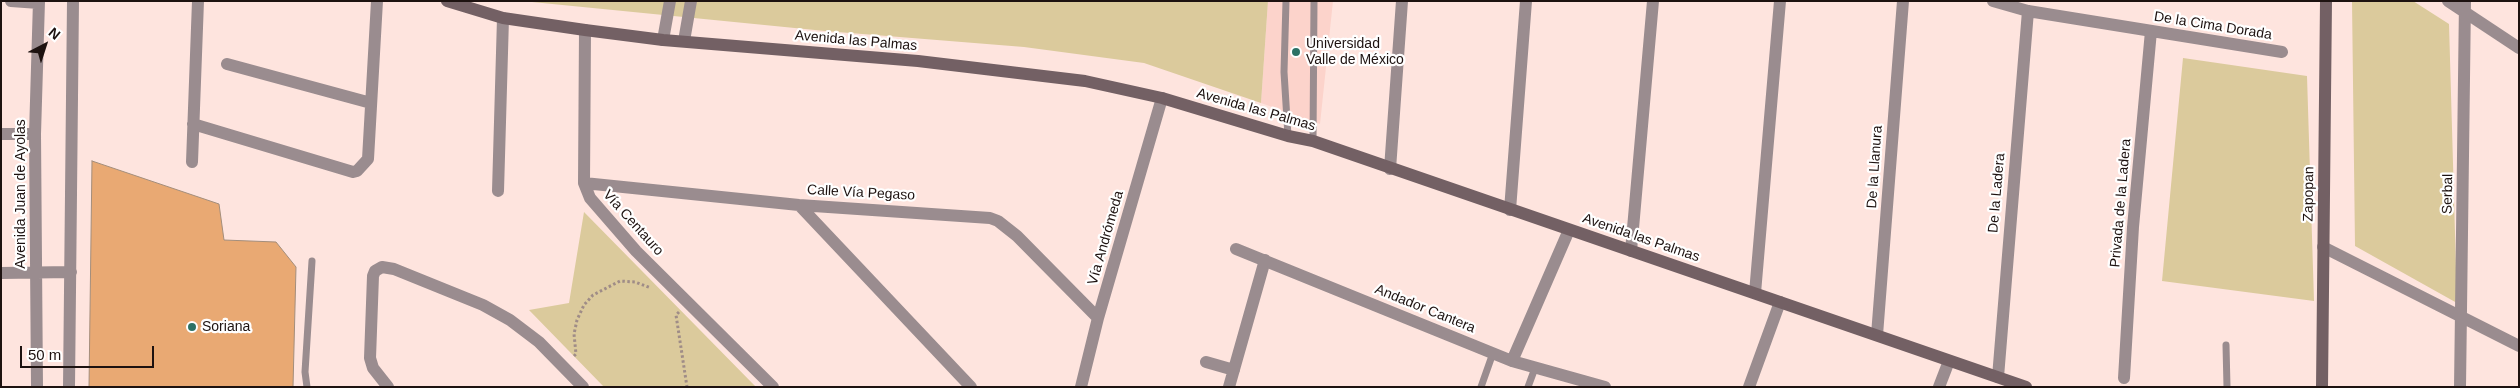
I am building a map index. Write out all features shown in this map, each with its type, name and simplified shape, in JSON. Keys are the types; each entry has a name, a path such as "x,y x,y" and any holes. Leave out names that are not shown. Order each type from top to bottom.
{"street":[{"path":"12,1 39,2"},
{"path":"69,387 73,1"},
{"path":"192,162 198,1"},
{"path":"193,124 353,172 362,168 368,159 377,1"},
{"name":"Avenida las Palmas","path":"447,1 503,18 585,30 684,42 918,61 1085,81 1162,98 1288,136 1312,141 2026,387"},
{"path":"663,40 670,1"},
{"path":"684,42 691,1"},
{"path":"1390,169 1402,1"},
{"path":"1510,210 1526,1"},
{"path":"1631,250 1653,1"},
{"path":"1755,293 1780,1"},
{"name":"De la Llanura","path":"1877,336 1903,1"},
{"name":"De la Cima Dorada","path":"1993,1 2028,11 2282,52"},
{"name":"Zapopan","path":"2322,387 2326,1"},
{"path":"2448,1 2465,7 2519,48"},
{"name":"Avenida Juan de Ayolas","path":"36,387 35,134 39,2"},
{"name":"Serbal","path":"2460,387 2465,7"},
{"name":"De la Ladera","path":"1998,377 2028,11"},
{"path":"498,191 503,18"},
{"name":"Vía Centauro","path":"585,30 584,183 600,212 662,277 773,387"},
{"name":"Privada de la Ladera","path":"2124,378 2133,227 2152,31"},
{"path":"227,64 371,103"},
{"name":"Vía Andrómeda","path":"1081,387 1098,318 1162,98"},
{"path":"1,134 35,134"},
{"name":"Calle Vía Pegaso","path":"584,183 799,205 990,218 998,221 1017,236 1098,318"},
{"path":"799,205 971,387"},
{"path":"1512,361 1569,230"},
{"path":"2323,247 2519,346"},
{"name":"Andador Cantera","path":"1236,249 1512,361 1579,383 1605,387"},
{"path":"1229,387 1265,260"},
{"path":"388,387 373,368 370,358 373,276 380,268 394,269 483,305 510,320 539,342 583,387"},
{"path":"1,273 71,272"},
{"path":"1749,387 1780,302"},
{"path":"1939,387 1949,361"},
{"path":"1206,362 1234,370"}],"lane":[{"path":"1286,1 1284,72 1288,136"},
{"path":"1312,141 1314,1"},
{"path":"306,387 305,372 312,261"},
{"path":"2226,345 2227,387"},
{"path":"1481,387 1493,353"},
{"path":"1528,387 1535,368"}],"path":[{"path":"563,367 576,354 574,334 577,320 584,305 592,295 620,281 635,282 650,288 662,277"},
{"path":"687,387 676,315 688,302"}],"shaded area":[{"path":"522,1 1268,1 1261,103 1144,63 1024,47 825,31"},
{"name":"Universidad Valle de México","path":"1268,1 1333,1 1320,124 1261,103"},
{"path":"2352,1 2413,1 2449,24 2457,303 2355,246"},
{"path":"2183,58 2307,76 2314,301 2162,281"},
{"path":"584,212 756,387 604,387 529,310 569,303"}],"building":[{"name":"Soriana","path":"92,161 219,204 224,240 276,242 296,267 293,387 89,387"}],"place":[{"name":"Universidad Valle de México","path":"1296,52"},
{"name":"Soriana","path":"192,327"}]}
